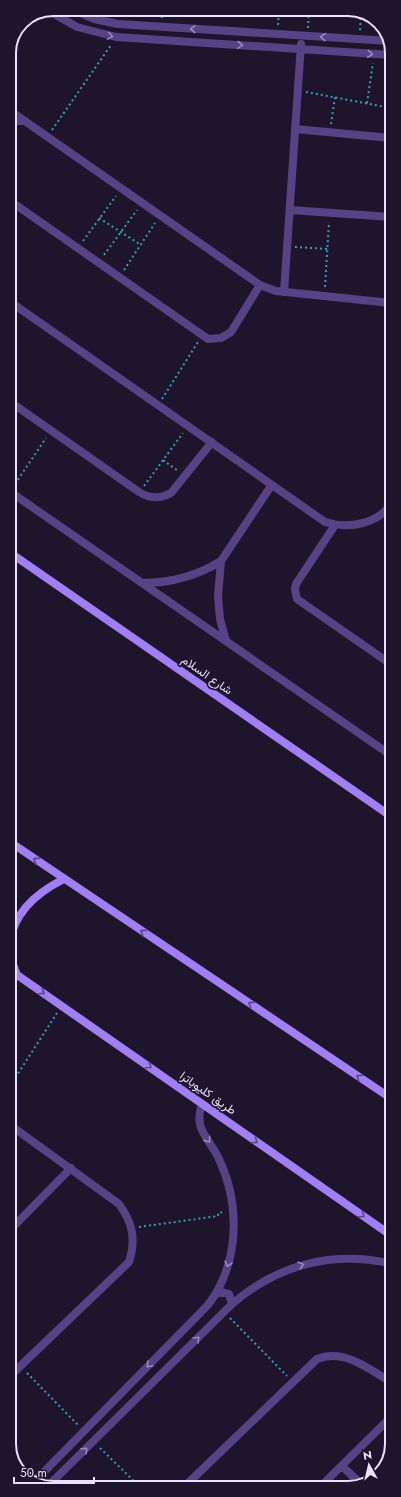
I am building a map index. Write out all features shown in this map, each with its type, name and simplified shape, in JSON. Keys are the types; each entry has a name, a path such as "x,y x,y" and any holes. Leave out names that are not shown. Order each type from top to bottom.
{"main road":[{"name":"شارع السلام","path":"16,557 385,812"},
{"path":"16,846 385,1094"},
{"path":"16,921 27,906 48,887 64,879"},
{"name":"طريق كليوباترا","path":"17,976 385,1231"}],"street":[{"path":"58,16 90,32 116,37 300,48 385,55"},
{"path":"87,16 94,19 118,24 383,41"},
{"path":"90,32 94,19"},
{"path":"284,292 300,48 304,36"},
{"path":"16,115 260,285 276,291 385,302"},
{"path":"16,121 25,121"},
{"path":"295,130 385,138"},
{"path":"16,205 202,336 216,339 221,338 231,332 260,285"},
{"path":"290,210 385,217"},
{"path":"16,306 325,522 352,525 368,521 380,515 385,510"},
{"path":"16,406 139,492 152,498 165,496 176,488 212,442"},
{"path":"142,583 178,580 200,572 221,560 272,486"},
{"path":"16,495 385,751"},
{"path":"335,524 296,584 296,594 301,603 385,661"},
{"path":"221,560 218,596 220,619 226,641"},
{"path":"38,1478 208,1305 216,1294 230,1255 233,1240 233,1211 224,1170 199,1123 198,1114 202,1104"},
{"path":"16,1129 119,1204 127,1215 132,1228 134,1240 129,1262 16,1371"},
{"path":"16,1224 71,1168"},
{"path":"53,1481 232,1304 249,1290 272,1276 302,1264 349,1258 385,1263"},
{"path":"216,1294 222,1292 229,1294 232,1304"},
{"path":"190,1481 292,1381 317,1359 333,1354 349,1358 385,1379"},
{"path":"326,1481 385,1423"},
{"path":"342,1466 357,1479"}],"path":[{"path":"277,34 278,16"},
{"path":"304,36 308,16"},
{"path":"360,39 361,18"},
{"path":"47,137 116,37"},
{"path":"367,103 374,54"},
{"path":"297,90 385,107"},
{"path":"330,133 335,97"},
{"path":"78,248 121,188"},
{"path":"99,263 142,203"},
{"path":"325,296 330,213"},
{"path":"119,277 160,216"},
{"path":"99,218 141,245"},
{"path":"287,246 328,249"},
{"path":"158,405 202,336"},
{"path":"16,419 22,410"},
{"path":"139,492 188,426"},
{"path":"16,482 51,431"},
{"path":"163,460 185,476"},
{"path":"16,1077 61,1006"},
{"path":"132,1228 218,1216 218,1213 233,1211"},
{"path":"224,1312 292,1381"},
{"path":"21,1366 84,1432"},
{"path":"94,1441 133,1481"}]}
